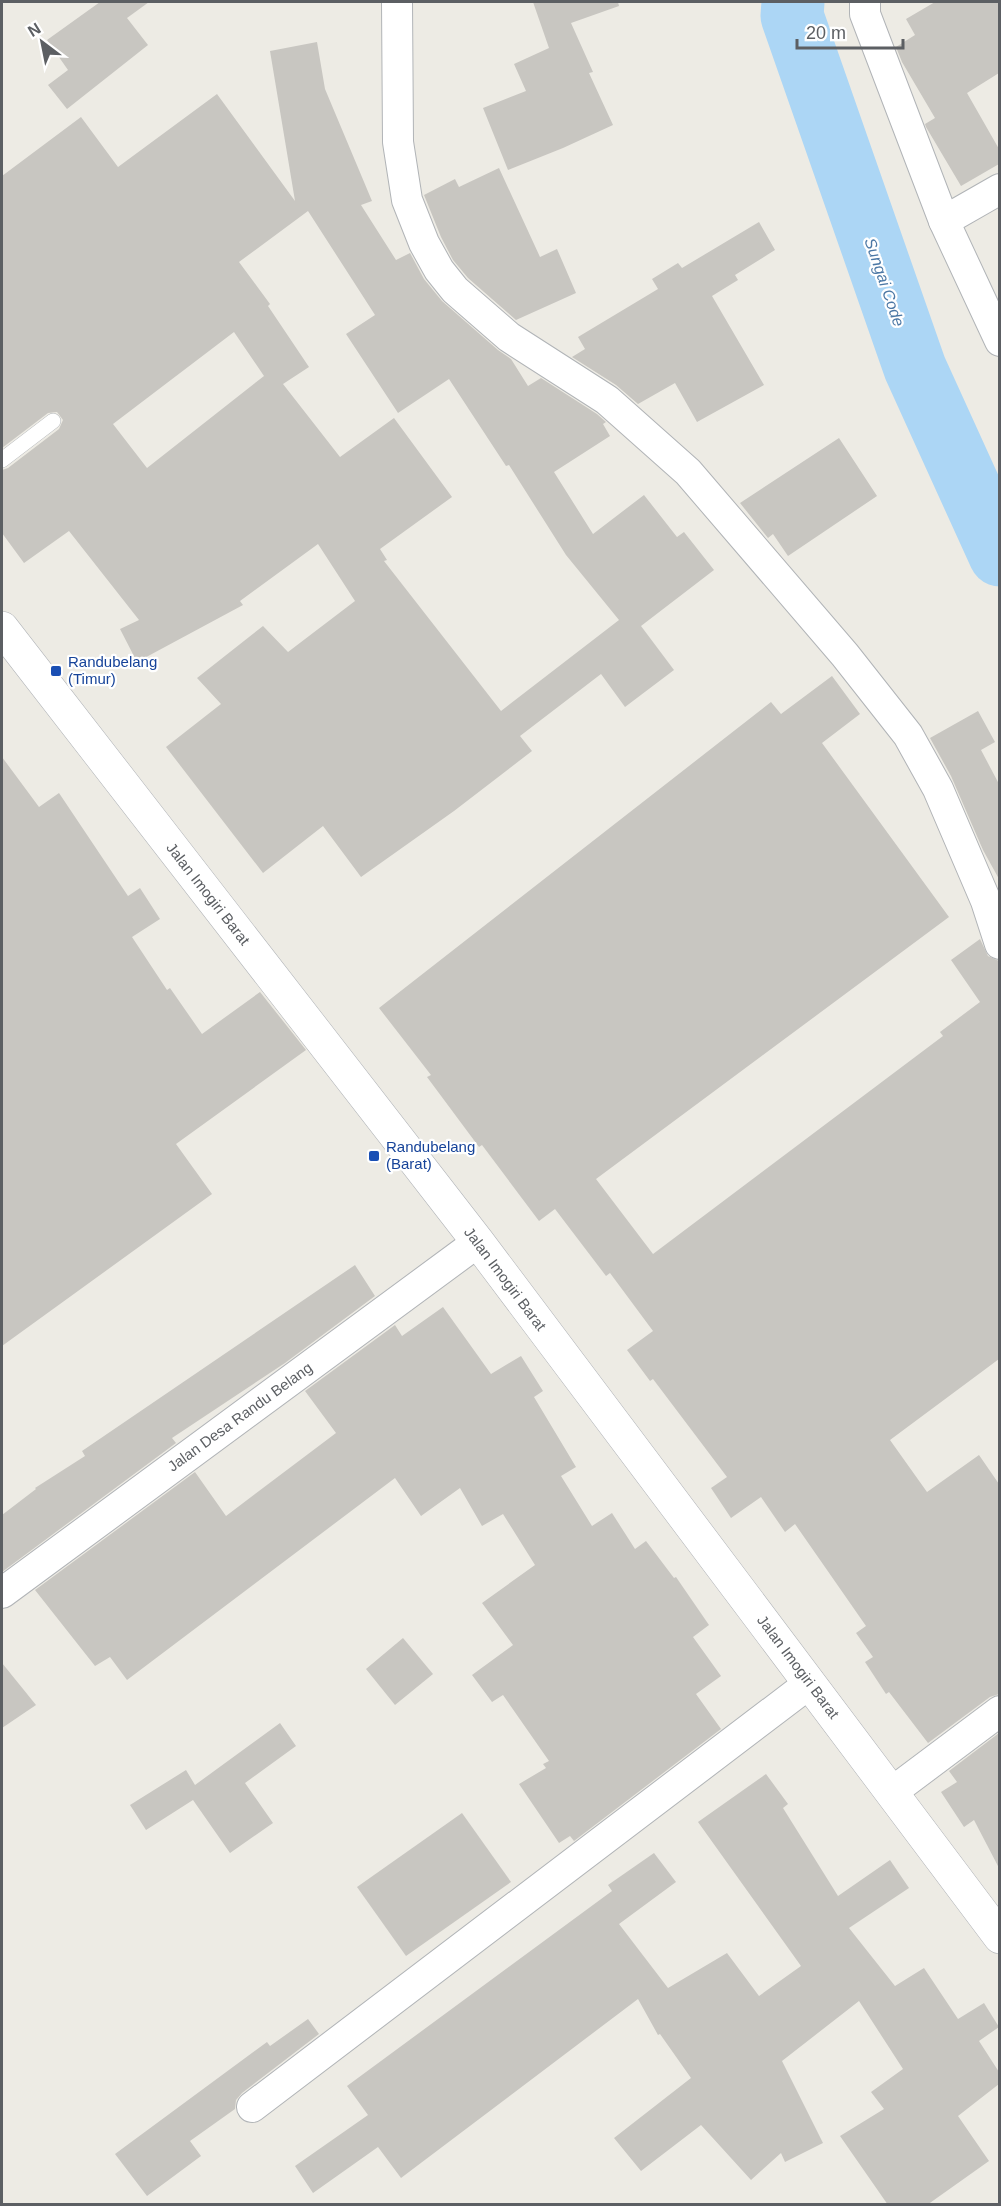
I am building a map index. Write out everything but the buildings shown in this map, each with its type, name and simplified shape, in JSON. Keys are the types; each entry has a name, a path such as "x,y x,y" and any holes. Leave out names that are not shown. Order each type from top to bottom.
{"main road":[{"name":"Jalan Imogiri Barat","path":"2,628 478,1242 999,1937"}],"street":[{"path":"397,2 398,142 406,200 424,243 440,270 455,290 509,337 607,400 688,472 845,655 908,735 938,789 986,901 999,944"},
{"path":"872,6 944,221 999,341"},
{"path":"944,221 999,189"},
{"name":"Jalan Desa Randu Belang","path":"2,1593 478,1242"},
{"path":"252,2107 810,1683"},
{"path":"892,1792 999,1712"}],"lane":[{"path":"2,460 53,421"}],"waterway":[{"name":"Sungai Code","path":"793,2 792,16 915,368 1000,555"}],"place":[{"name":"Randubelang (Timur)","path":"56,671"},
{"name":"Randubelang (Barat)","path":"374,1156"}]}
